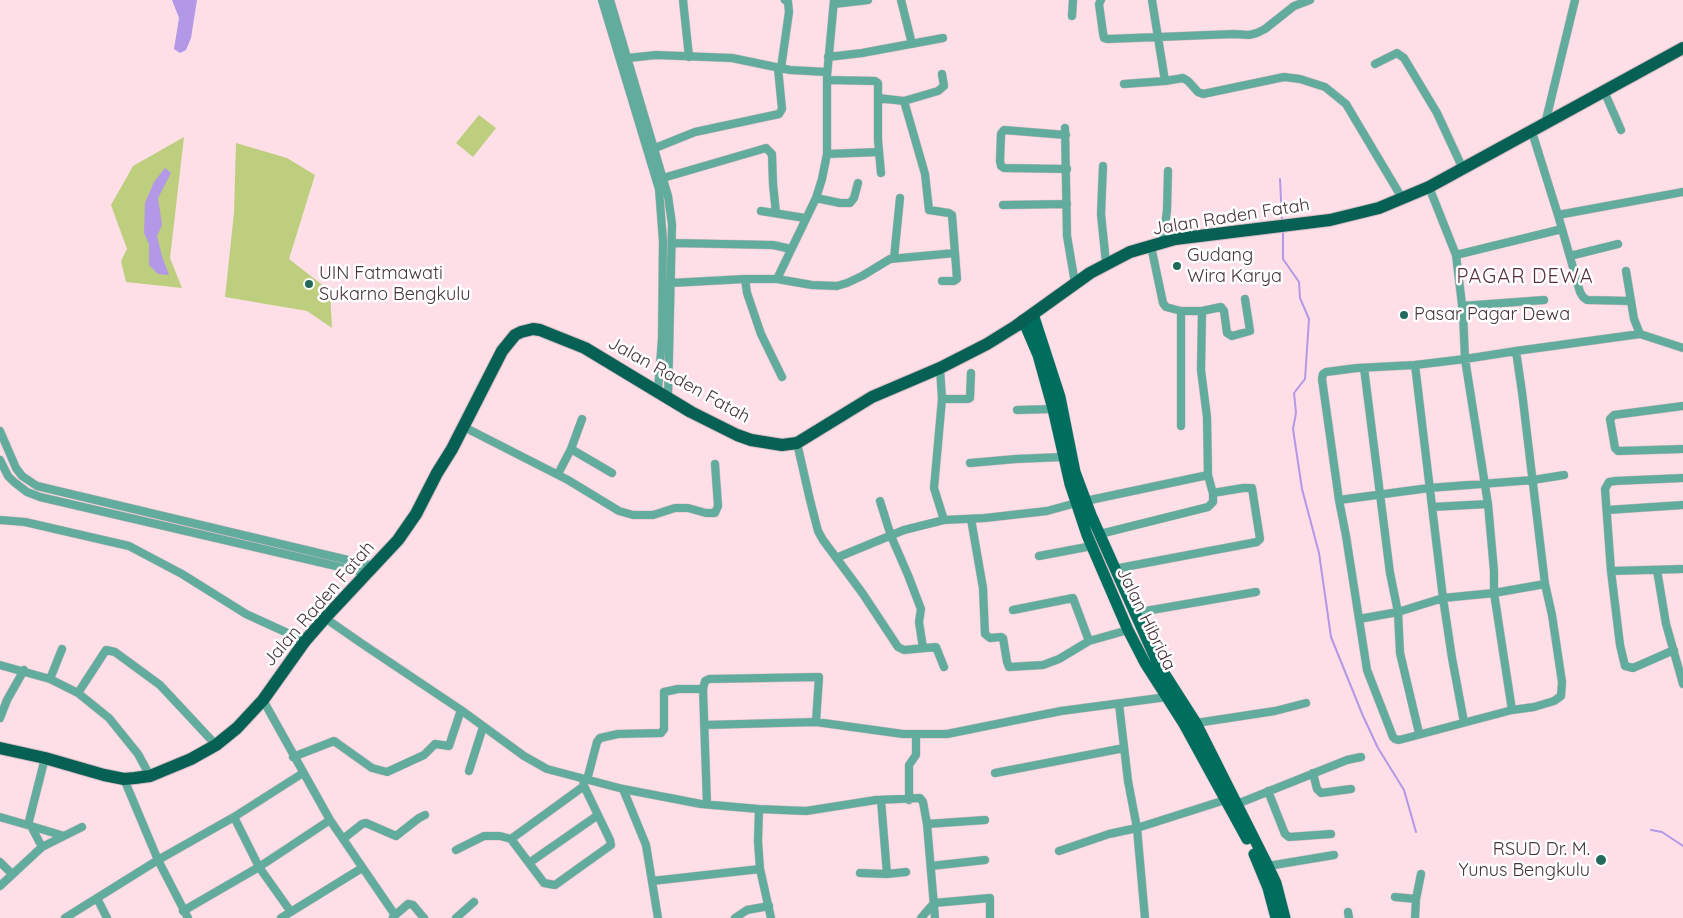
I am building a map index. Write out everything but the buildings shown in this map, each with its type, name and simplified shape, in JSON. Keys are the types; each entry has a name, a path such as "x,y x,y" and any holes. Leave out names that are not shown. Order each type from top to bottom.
{"highway":[{"name":"Jalan Raden Fatah","path":"0,748 124,779 150,776 184,763 216,745 247,720 305,642 398,540 416,514 464,428 502,351 515,335 526,330 533,329 551,333 585,348 704,419 737,435 765,443 782,445 797,443 872,398 940,368 987,344 1106,263 1130,252 1157,244 1363,213 1429,187 1683,48"}],"main road":[{"name":"Jalan Hibrida","path":"1028,317 1053,409 1062,457 1081,502 1092,546 1128,630 1145,664 1223,786 1225,800 1257,859 1268,888 1276,918"},
{"path":"1028,317 1060,397 1081,502 1100,534 1157,662 1196,723 1223,786 1237,804 1268,866 1276,883 1285,918"}],"street":[{"path":"602,0 655,148 664,178 672,224 669,240 662,338 663,393"},
{"path":"610,0 628,58 629,78 659,189 669,240 671,283 663,393"},
{"path":"683,0 689,57"},
{"path":"655,148 695,132 779,114 782,109 780,68 789,12 788,2 785,0"},
{"path":"777,279 816,198 828,154 827,72 834,2 868,0"},
{"path":"901,0 912,44"},
{"path":"1072,16 1073,0"},
{"path":"1101,0 1099,4 1100,14 1105,39 1257,34 1294,6 1310,0"},
{"path":"1152,0 1165,81"},
{"path":"1545,124 1575,0"},
{"path":"828,56 862,53 943,38"},
{"path":"1375,64 1397,53 1404,58 1437,113 1463,169"},
{"path":"628,58 656,55 732,58 780,68 827,72"},
{"path":"878,98 904,101 942,89 944,84 942,74"},
{"path":"1124,84 1186,79 1198,92 1203,94 1284,77 1300,78 1325,86 1346,104 1402,198"},
{"path":"827,80 875,81 878,85 879,152 882,173"},
{"path":"1604,92 1621,130"},
{"path":"904,101 925,174 929,210 951,214 956,279 942,281"},
{"path":"1067,169 1004,168 1001,166 1000,161 1001,134 1004,130 1066,131 1067,169 1067,236 1075,283"},
{"path":"1532,132 1582,297 1587,300 1631,300"},
{"path":"664,178 766,148 772,154 772,184 776,213"},
{"path":"828,154 879,152"},
{"path":"1103,166 1101,214 1106,263"},
{"path":"1168,171 1167,210 1157,244 1163,303 1168,308 1181,311 1202,311 1221,306 1224,311 1228,335 1232,336 1247,333 1250,330 1245,299"},
{"path":"816,198 840,203 850,202 854,198 858,183"},
{"path":"1429,187 1456,255 1462,306 1465,359 1488,504 1494,592 1512,710"},
{"path":"1558,215 1683,192"},
{"path":"894,258 900,198"},
{"path":"1003,205 1067,204"},
{"path":"762,211 805,218"},
{"path":"1456,255 1562,229"},
{"path":"669,240 773,245 791,248"},
{"path":"1570,256 1618,244"},
{"path":"671,283 777,279 812,285 837,286 847,283 894,258 955,253"},
{"path":"1626,271 1634,319 1640,334"},
{"path":"745,279 747,293 761,334 782,377"},
{"path":"1462,306 1544,300"},
{"path":"1181,311 1181,426"},
{"path":"1100,534 1208,507 1213,502 1213,493 1208,475 1207,418 1201,370 1202,311"},
{"path":"1516,350 1545,584 1552,615 1562,682 1561,696 1554,702 1512,710 1399,740 1393,737 1367,670 1339,500 1322,375 1326,372 1465,359 1516,350 1640,334 1683,348"},
{"path":"1415,365 1443,598 1464,722"},
{"path":"940,368 942,399 934,483 936,497 944,520"},
{"path":"1364,368 1390,573 1398,612 1400,653 1419,734"},
{"path":"942,399 970,398 971,373"},
{"path":"1683,406 1614,415 1610,419 1614,448 1618,451 1683,449"},
{"path":"1017,410 1053,409"},
{"path":"558,474 571,449 582,419"},
{"path":"464,428 558,474 619,511 643,516 675,508 688,508 712,514 717,510 718,506 714,464"},
{"path":"0,431 16,468 22,476 38,486 328,555 369,570"},
{"path":"797,443 818,531 823,540 886,627 898,647 904,650 937,648 944,667"},
{"path":"571,449 612,474"},
{"path":"970,463 1062,457"},
{"path":"0,460 8,476 14,482 27,492 40,497 326,564 369,570"},
{"path":"836,558 904,530 944,520 1046,511 1208,475"},
{"path":"1339,500 1429,488 1533,480 1564,475"},
{"path":"1674,650 1633,668 1625,666 1620,645 1611,571 1606,489 1609,482 1683,478"},
{"path":"1114,569 1259,541 1252,488 1213,493"},
{"path":"880,501 891,536 921,610 919,622 923,648"},
{"path":"1432,507 1488,504"},
{"path":"1607,510 1683,505"},
{"path":"971,519 983,588 985,634 990,638 1003,638 1008,667 1044,665 1059,659 1089,641 1128,630"},
{"path":"0,520 25,522 129,546 182,574 246,614 305,642"},
{"path":"1039,556 1092,546"},
{"path":"326,564 328,555"},
{"path":"1657,570 1666,624 1683,684"},
{"path":"1611,571 1683,570"},
{"path":"1359,619 1398,612 1443,598 1545,584"},
{"path":"1134,613 1256,592"},
{"path":"1013,610 1073,598 1089,641"},
{"path":"326,618 361,644 461,710 536,763 546,769 585,782 706,804 759,809 806,811 881,800 920,798 923,802 927,824 936,918"},
{"path":"50,679 62,649"},
{"path":"78,694 106,650 115,652 160,685 216,745"},
{"path":"0,665 24,670 50,679 78,694 109,718 122,732 138,754 150,776"},
{"path":"0,718 7,700 24,670"},
{"path":"706,804 703,689 706,681 709,679 820,677 816,722"},
{"path":"511,839 585,782 597,742 600,738 618,734 661,733 664,729 664,692 678,689 703,689"},
{"path":"704,725 816,722 916,735 947,734 1061,711 1167,697"},
{"path":"262,700 330,820 393,916 408,904 413,905 424,918"},
{"path":"1196,723 1275,711 1306,703"},
{"path":"1119,704 1128,781 1138,828 1145,918"},
{"path":"293,757 334,741 372,768 387,772 424,754 435,744 449,746 461,710"},
{"path":"469,771 483,727"},
{"path":"909,800 909,765 916,755 916,735"},
{"path":"995,774 1124,748"},
{"path":"1237,804 1347,760 1361,757"},
{"path":"42,847 30,826 45,758"},
{"path":"65,918 158,860 234,817 303,773"},
{"path":"1312,774 1317,789 1321,793 1351,789"},
{"path":"124,779 158,860 185,914 330,820"},
{"path":"456,850 484,836 500,836 511,839 544,883 555,885 610,846 611,843 585,782"},
{"path":"623,790 646,845 658,918"},
{"path":"1268,791 1285,834 1289,837 1331,834"},
{"path":"881,800 887,874"},
{"path":"1059,851 1109,834 1138,828 1225,800"},
{"path":"759,809 758,841 760,869 771,918"},
{"path":"342,839 366,823 396,836 425,815"},
{"path":"529,863 598,815"},
{"path":"0,817 64,836"},
{"path":"234,817 259,867 291,912"},
{"path":"927,824 985,820"},
{"path":"0,886 42,847 82,827"},
{"path":"1268,866 1334,855"},
{"path":"931,866 985,860"},
{"path":"0,862 12,874"},
{"path":"281,918 362,868"},
{"path":"652,882 760,869"},
{"path":"860,873 887,874 906,872"},
{"path":"1415,918 1416,899 1421,874"},
{"path":"1395,897 1416,899"},
{"path":"97,898 106,918"},
{"path":"920,918 934,903 990,898 990,918"},
{"path":"456,918 474,902"},
{"path":"735,918 747,910 769,906"}],"green space":[{"path":"479,115 496,128 473,157 456,143"},
{"path":"184,137 170,258 182,288 126,282 121,261 127,249 111,205 133,166"},
{"path":"236,143 287,158 315,175 289,259 330,291 332,328 307,311 225,297 234,213"}],"shaded area":[{"path":"172,0 197,0 191,38 186,50 180,53 174,49 179,18"},
{"path":"165,168 171,173 158,198 162,225 157,236 169,275 158,274 149,265 149,244 144,233 145,203 154,182"}],"waterway":[{"path":"1280,179 1282,221"},
{"path":"1283,231 1283,259 1299,282 1300,298 1309,319 1305,379 1294,393 1296,413 1293,429 1302,489 1319,553 1331,637 1378,748 1404,790 1416,832"},
{"path":"1651,830 1662,832 1683,846"}],"place":[{"name":"Gudang Wira Karya","path":"1177,266"},
{"name":"UIN Fatmawati Sukarno Bengkulu","path":"309,284"},
{"name":"Pasar Pagar Dewa","path":"1404,315"},
{"name":"RSUD Dr. M. Yunus Bengkulu","path":"1601,860"}],"district":[{"name":"PAGAR DEWA","path":"1525,277"}]}
